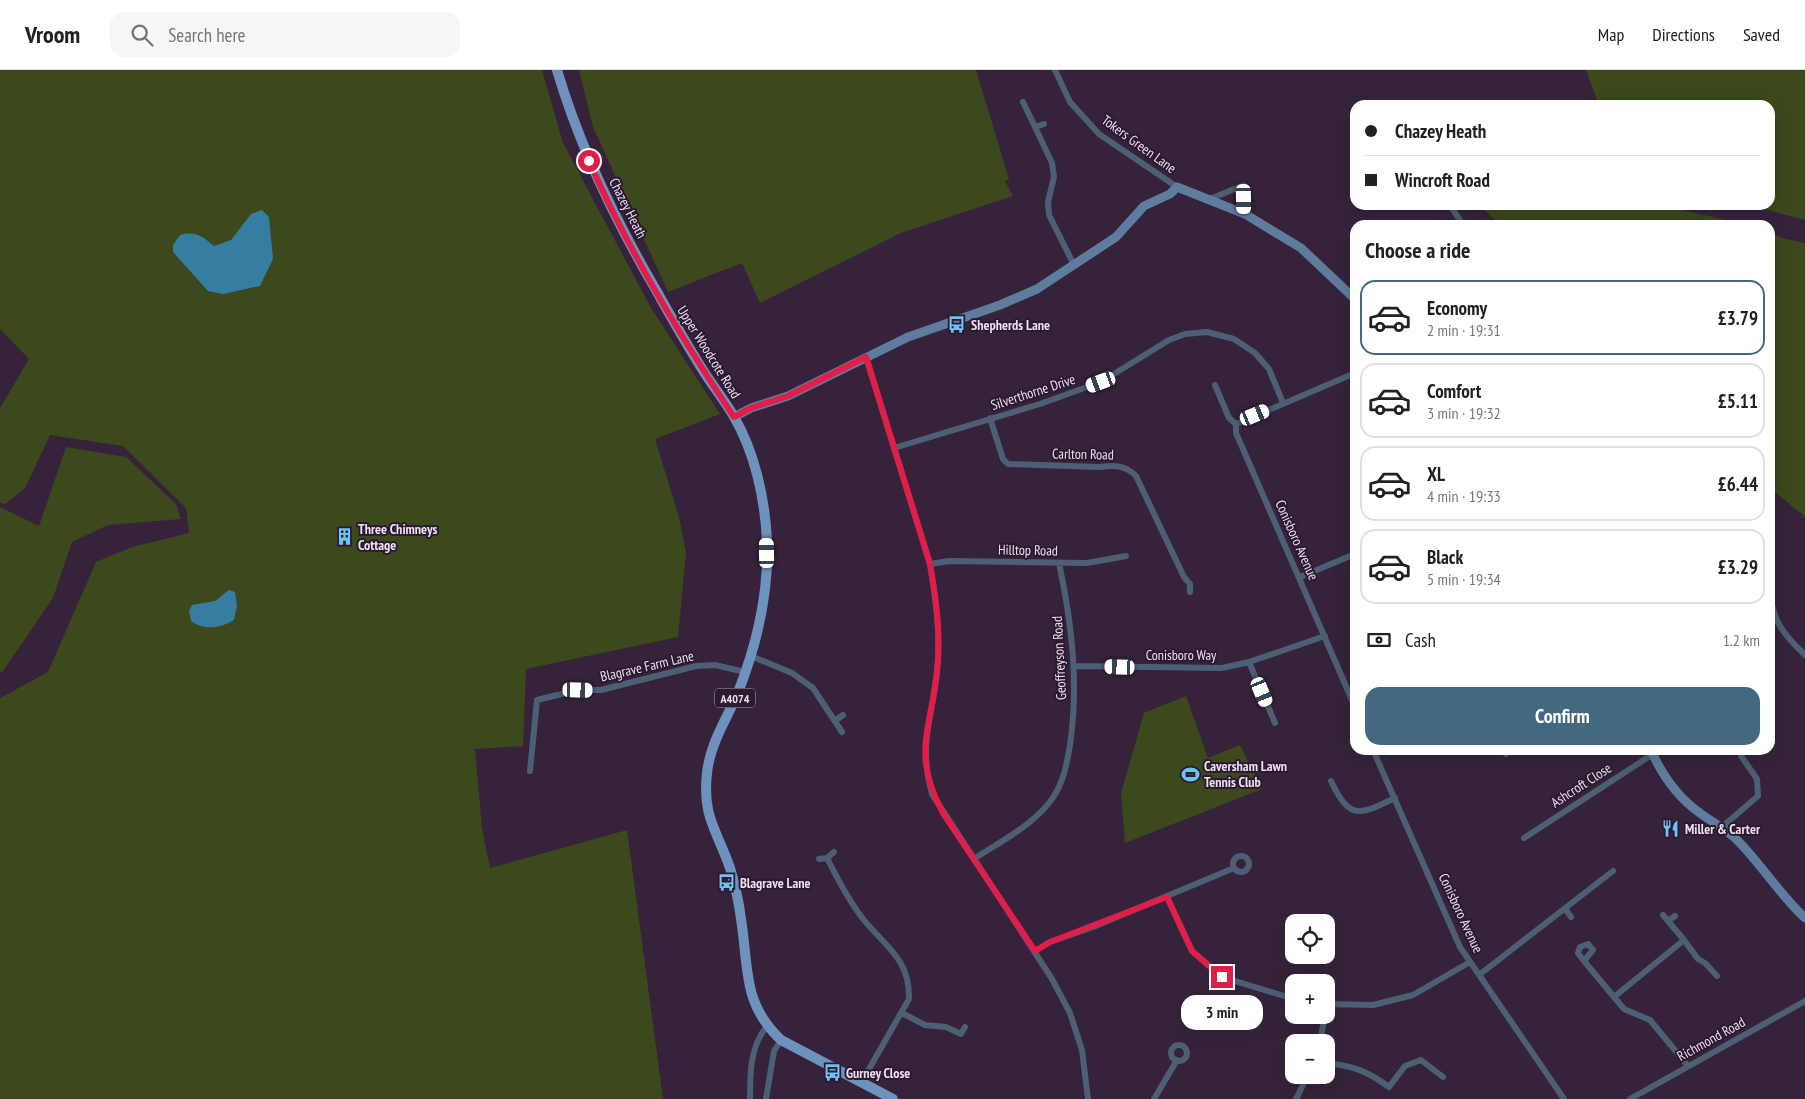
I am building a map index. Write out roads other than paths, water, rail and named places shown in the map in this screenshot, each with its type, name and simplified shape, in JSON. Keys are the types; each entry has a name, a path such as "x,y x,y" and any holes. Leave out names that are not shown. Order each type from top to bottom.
{"main road":[{"name":"Chazey Heath","path":"557,70 576,131 592,167 646,273"},
{"name":"Upper Woodcote Road","path":"646,273 704,373 734,417 753,463 762,497 766,525 766,593 751,656 712,748 707,770 706,797 709,818 729,866 735,888 755,1007 767,1026 781,1040 893,1099"}],"street":[{"name":"Tokers Green Lane","path":"1055,70 1070,102 1099,134 1177,187"},
{"path":"1023,102 1052,163 1054,177 1048,202 1049,215 1074,266"},
{"path":"1035,127 1044,124"},
{"path":"1210,198 1244,185 1245,214"},
{"path":"734,417 751,408 788,396 908,337 1007,302 1037,289 1116,237 1144,206 1170,194 1177,187 1210,198 1245,214 1301,248 1350,294"},
{"name":"Silverthorne Drive","path":"894,448 1040,404 1101,382 1169,340 1184,334 1207,332 1234,339 1255,353 1269,369 1283,403"},
{"path":"866,357 930,564 936,597 937,672 925,739 925,769 932,794 1035,951 1070,1013 1082,1050 1088,1099"},
{"path":"1236,424 1350,376"},
{"name":"Conisboro Avenue","path":"1215,385 1229,418 1236,424 1236,433 1350,695"},
{"name":"Carlton Road","path":"990,418 1003,459 1008,464 1100,467 1114,465 1131,470 1136,476 1184,577 1190,584 1190,592"},
{"name":"Hilltop Road","path":"930,564 949,561 1087,563 1126,556"},
{"path":"1300,577 1350,556"},
{"name":"Geoffreyson Road","path":"974,859 1029,822 1054,796 1066,767 1075,714 1075,666 1070,614 1060,563"},
{"path":"1775,623 1804,652"},
{"name":"Conisboro Way","path":"1075,666 1226,667 1249,662 1325,636"},
{"path":"751,656 792,673 813,688 842,732"},
{"path":"1249,662 1275,723"},
{"name":"Blagrave Farm Lane","path":"530,771 537,700 578,690 601,690 696,666 715,665 744,672"},
{"path":"835,721 843,715"},
{"name":"Conisboro Avenue","path":"1375,755 1460,947 1564,1099"},
{"name":"Ashcroft Close","path":"1524,838 1648,755"},
{"path":"1653,755 1662,774 1685,802 1722,827 1739,842 1792,907 1805,918"},
{"path":"1722,827 1758,796 1757,779 1741,756"},
{"path":"1331,781 1340,800 1357,812 1367,811 1395,798"},
{"path":"819,859 827,858 834,852"},
{"path":"827,858 841,887 861,916 898,957 905,969 909,985 909,999 862,1083"},
{"path":"1035,951 1050,942 1167,897 1234,868"},
{"path":"1479,975 1566,910 1613,871"},
{"path":"1167,897 1192,951 1222,977 1285,996"},
{"path":"1566,910 1571,917"},
{"path":"1663,915 1698,959 1716,976"},
{"path":"1668,921 1675,916"},
{"path":"1614,997 1684,940"},
{"path":"1584,961 1624,1009 1650,1020 1688,1066"},
{"path":"1335,1004 1373,1005 1412,995 1470,962"},
{"name":"Richmond Road","path":"1630,1099 1805,1001"},
{"path":"902,1013 925,1025 946,1027 959,1037 965,1027"},
{"path":"750,1099 750,1076 756,1043 767,1026"},
{"path":"766,1099 774,1051 781,1040"},
{"path":"1154,1099 1177,1060"},
{"path":"1335,1065 1362,1070 1388,1087 1405,1066 1421,1060 1443,1077"},
{"path":"1296,1099 1304,1084"}],"water":[{"path":"262,210 269,217 273,259 260,286 223,294 208,291 173,252 173,245 180,235 198,235 214,246 231,240 251,214"},
{"path":"229,590 235,592 237,606 234,620 224,625 212,627 201,626 191,621 189,611 192,605 215,601"}],"place":[{"name":"Shepherds Lane","path":"957,325"},
{"name":"Three Chimneys Cottage","path":"344,537"},
{"name":"Caversham Lawn Tennis Club","path":"1190,774"},
{"name":"Miller & Carter","path":"1671,829"},
{"name":"Blagrave Lane","path":"726,883"},
{"name":"Gurney Close","path":"832,1073"}]}
